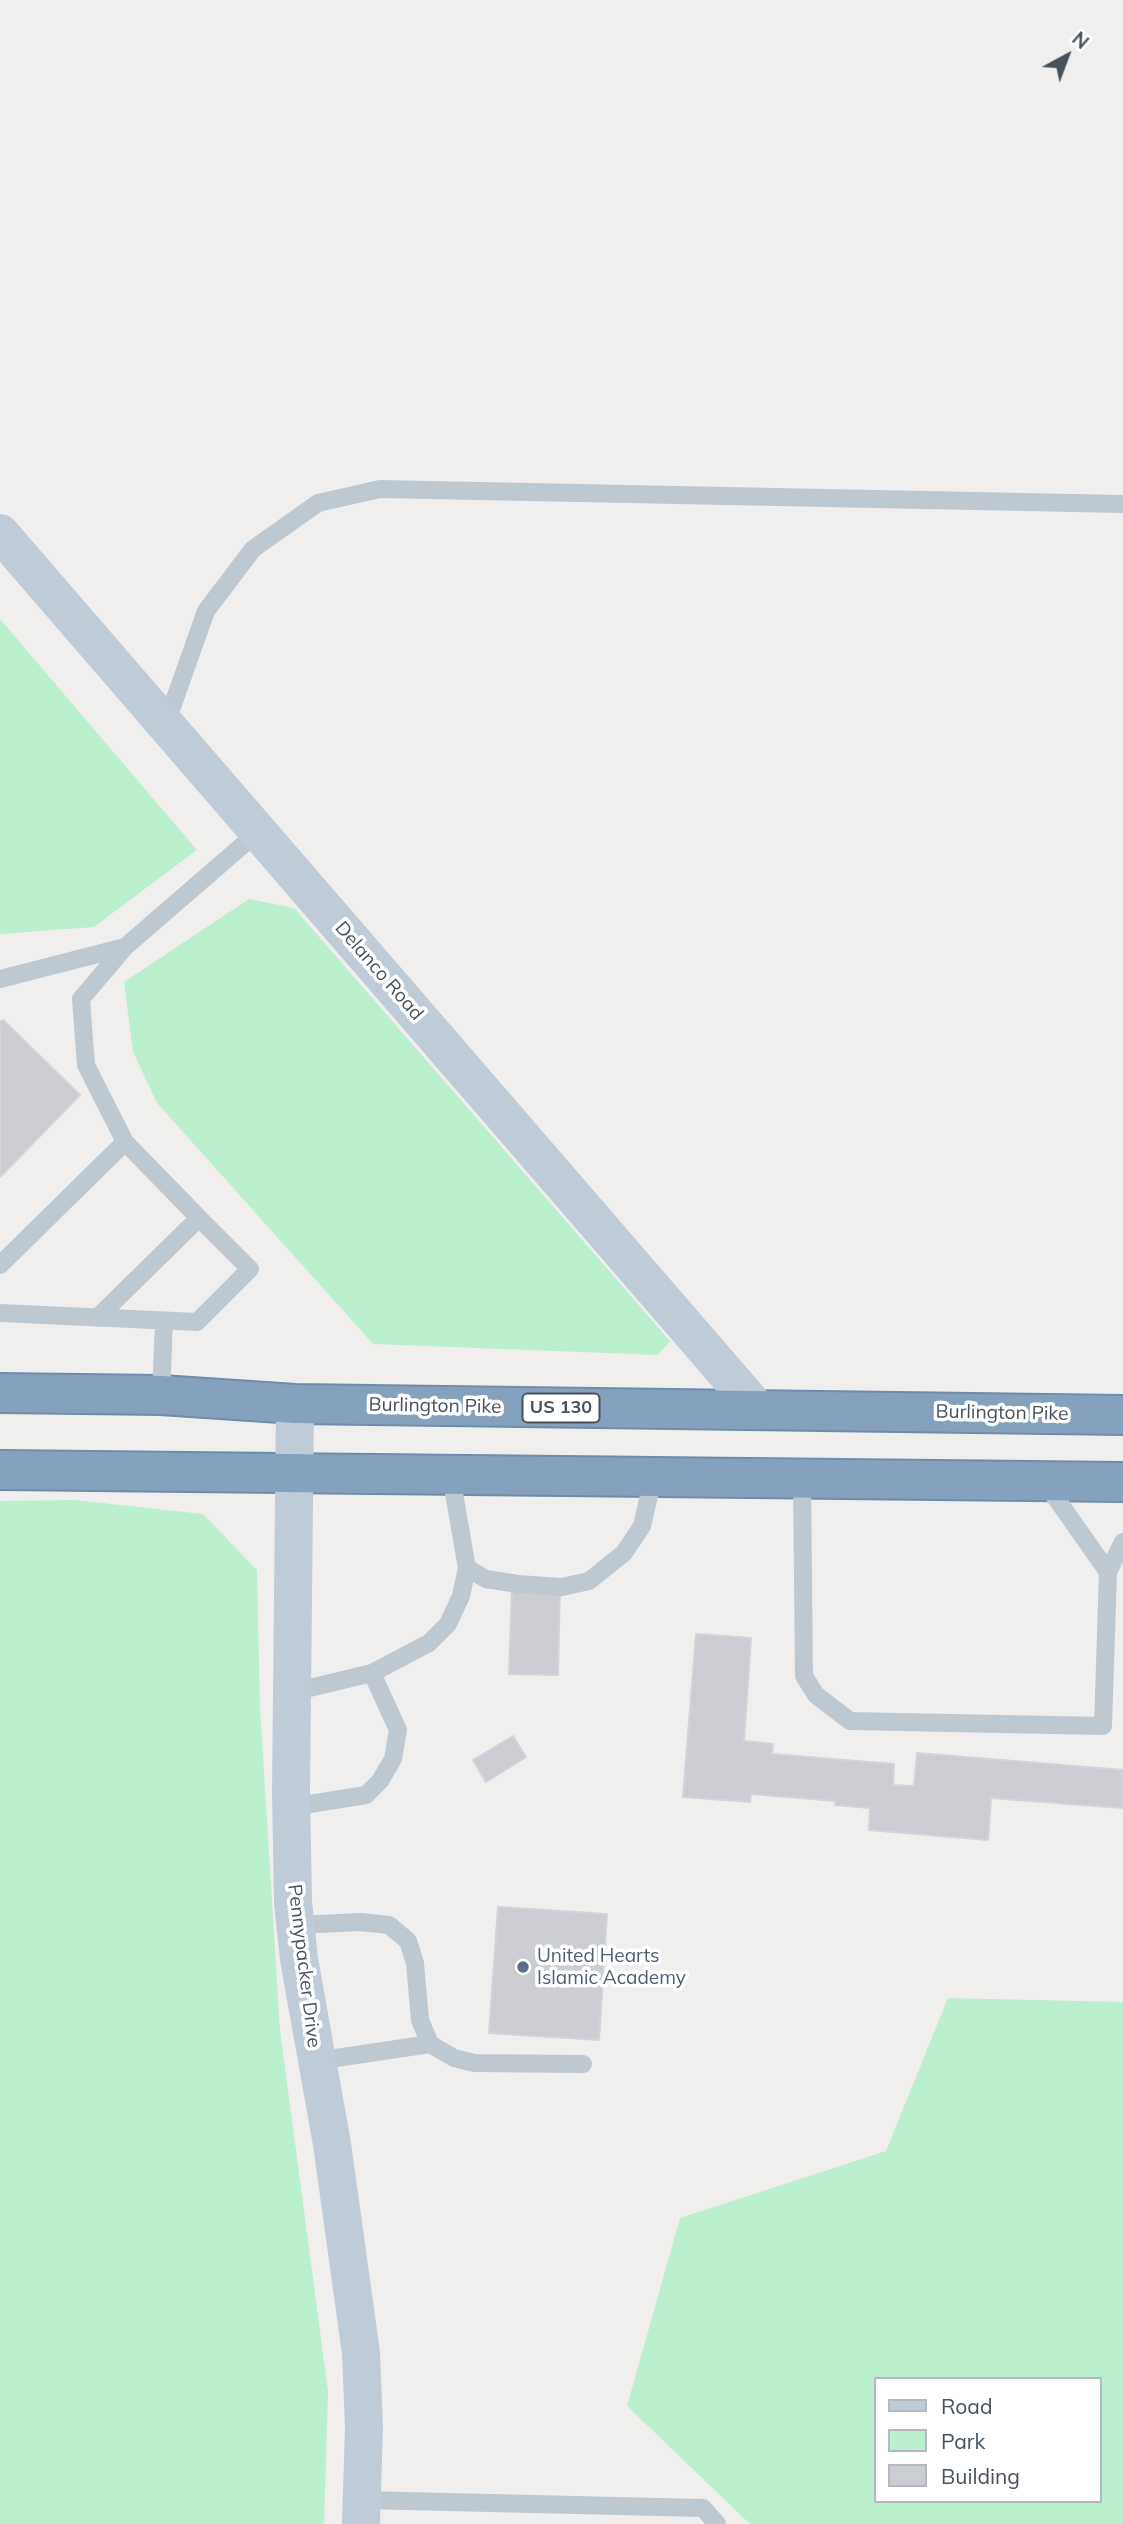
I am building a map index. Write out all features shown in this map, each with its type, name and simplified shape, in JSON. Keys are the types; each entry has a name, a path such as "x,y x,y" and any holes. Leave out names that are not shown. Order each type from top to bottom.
{"highway":[{"name":"Burlington Pike","path":"0,1393 161,1395 295,1404 1123,1415"},
{"path":"0,1470 1123,1482"}],"street":[{"name":"Delanco Road","path":"0,533 758,1410"},
{"name":"Pennypacker Drive","path":"295,1404 291,1807 296,1926 316,2061 332,2144 361,2353 362,2512"}],"lane":[{"path":"166,724 206,611 253,549 318,503 380,489 1123,504"},
{"path":"0,1313 197,1322 250,1269 125,1142 86,1065 81,999 125,947 259,831"},
{"path":"0,979 125,947"},
{"path":"0,1265 125,1142"},
{"path":"97,1318 199,1218"},
{"path":"161,1395 164,1321"},
{"path":"293,1692 372,1673 429,1643 448,1624 461,1596 467,1568 451,1476"},
{"path":"467,1568 486,1578 518,1584 562,1587 589,1581 624,1553 642,1526 653,1478"},
{"path":"802,1479 804,1676 816,1695 850,1721 1103,1726 1108,1572 1123,1542"},
{"path":"1044,1481 1108,1572"},
{"path":"291,1807 366,1795 380,1781 393,1759 398,1730 372,1673"},
{"path":"296,1926 360,1922 389,1925 408,1941 415,1963 420,2021 430,2044 454,2058 474,2063 583,2064"},
{"path":"316,2061 430,2044"},
{"path":"362,2512 703,2508 717,2524"}],"green space":[{"path":"0,619 197,850 94,927 0,934"},
{"path":"249,899 294,908 670,1341 658,1355 373,1344 157,1103 133,1052 124,982"},
{"path":"75,1500 203,1514 257,1570 260,1707 280,2030 328,2391 324,2524 0,2524 0,1501"},
{"path":"948,1998 1123,2002 1123,2524 750,2524 627,2406 680,2218 886,2151"}],"building":[{"path":"3,1020 80,1095 0,1177 0,1022"},
{"path":"512,1583 560,1585 558,1675 509,1674"},
{"path":"696,1634 751,1638 744,1741 773,1744 772,1754 894,1764 893,1785 914,1786 917,1753 1123,1770 1122,1808 991,1798 988,1840 869,1830 870,1808 835,1805 836,1801 751,1794 750,1802 683,1797"},
{"path":"513,1736 526,1757 486,1782 473,1760"},
{"path":"498,1907 607,1914 599,2040 489,2033"}],"place":[{"name":"United Hearts Islamic Academy","path":"523,1967"}]}
